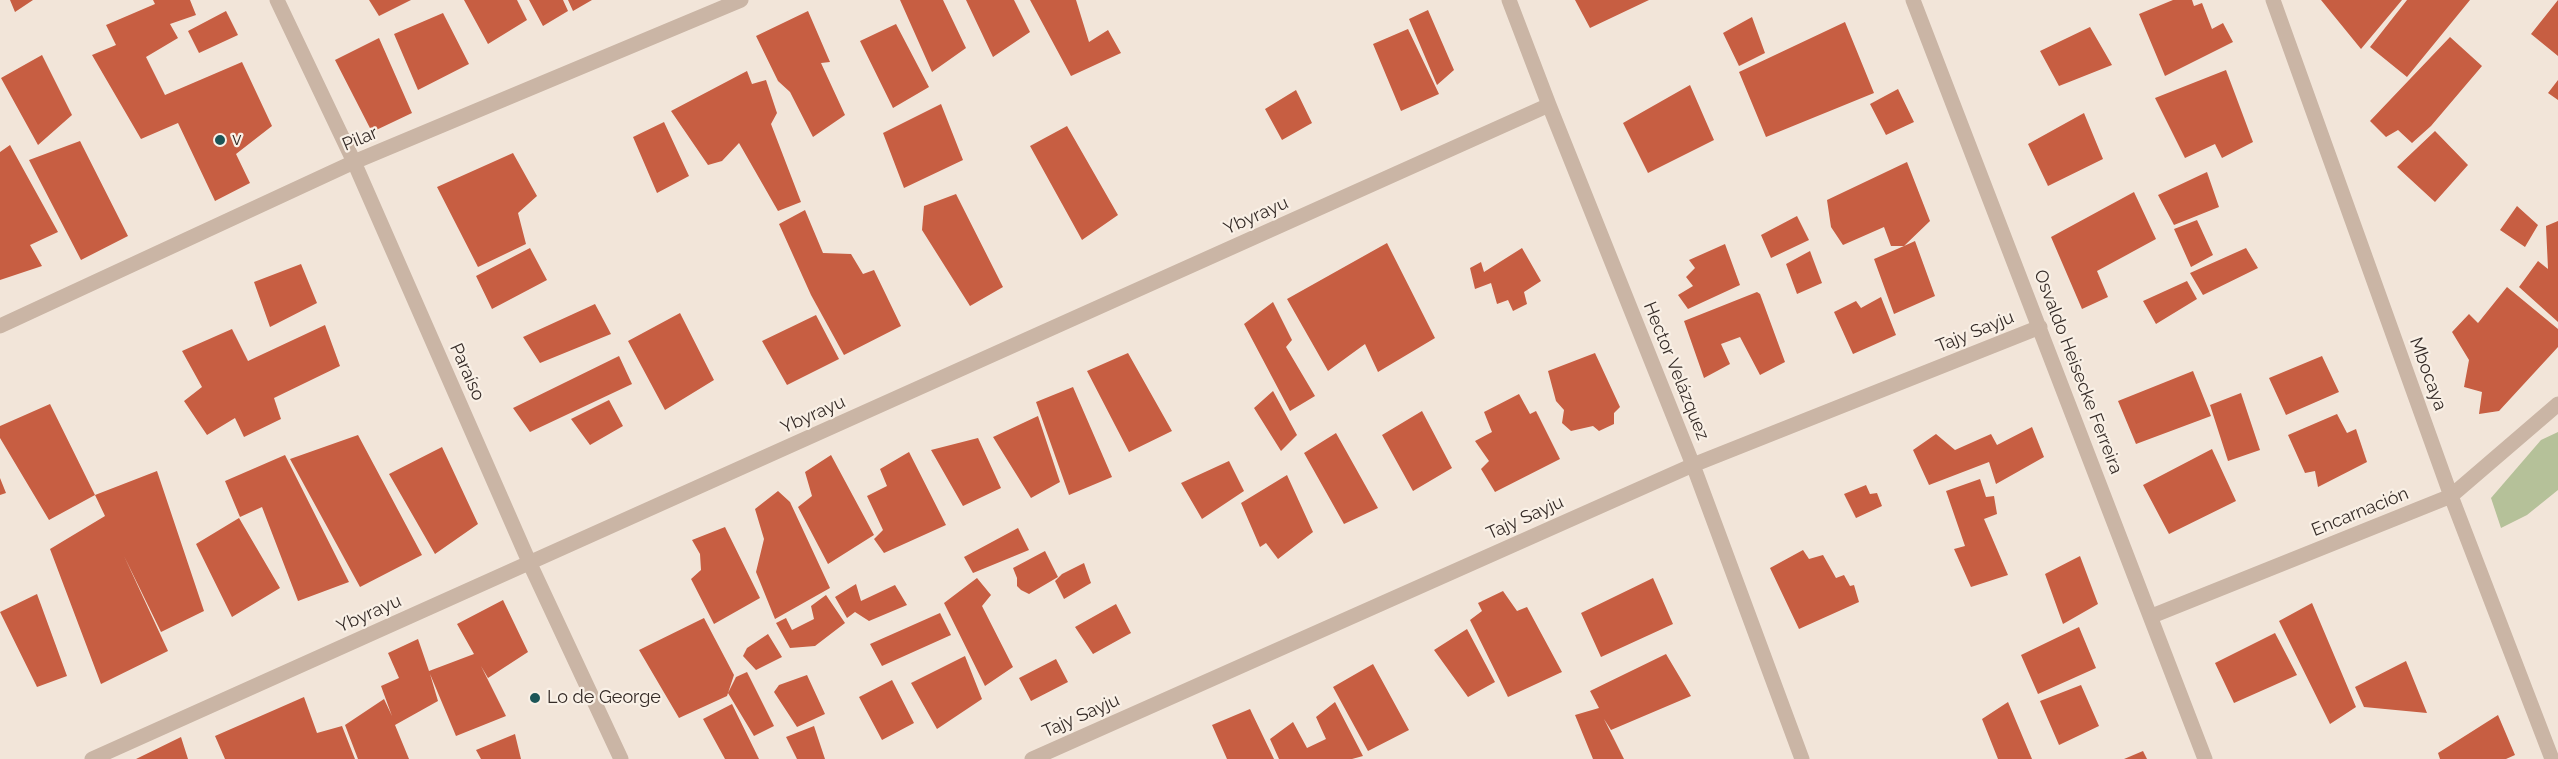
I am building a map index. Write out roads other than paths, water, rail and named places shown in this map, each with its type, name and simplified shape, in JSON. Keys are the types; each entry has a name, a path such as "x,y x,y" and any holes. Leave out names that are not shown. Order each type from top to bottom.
{"street":[{"name":"Paraíso","path":"277,0 354,162 530,564 621,759"},
{"name":"Pilar","path":"0,326 354,162 741,0"},
{"name":"Hector Velázquez","path":"1509,0 1693,465 1802,759"},
{"name":"Osvaldo Heisecke Ferreira","path":"1913,0 2152,616 2205,759"},
{"name":"Mbocaya","path":"2273,0 2451,496 2552,759"},
{"name":"Ybyrayu","path":"92,759 1549,105"},
{"name":"Tajy Sayju","path":"1032,759 1693,465 2040,327"},
{"name":"Encarnación","path":"2152,616 2451,496 2558,404"}],"place":[{"name":"v","path":"220,140"},
{"name":"Lo de George","path":"535,698"}]}
